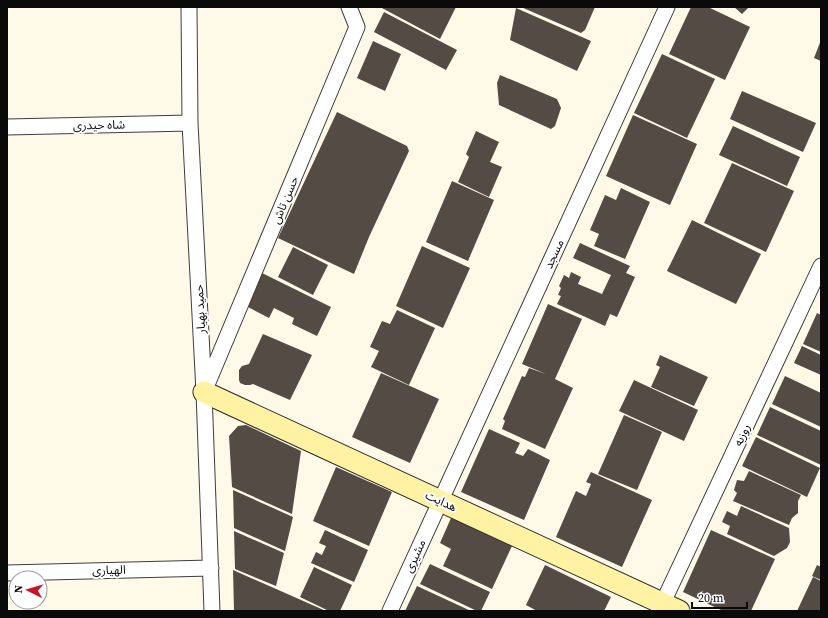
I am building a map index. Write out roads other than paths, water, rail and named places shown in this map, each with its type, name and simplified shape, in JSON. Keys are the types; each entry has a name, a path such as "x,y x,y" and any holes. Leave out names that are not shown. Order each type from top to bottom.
{"street":[{"name":"حمید بهیار","path":"189,7 190,123 204,392 212,611"},
{"name":"حسن تاش","path":"204,392 357,27 349,7"},
{"name":"مسجد","path":"441,501 668,7"},
{"name":"شاه حیدری","path":"7,127 190,123"},
{"name":"روزبه","path":"667,609 821,266"},
{"name":"هدایت","path":"204,392 441,501 667,609"},
{"name":"مشیری","path":"390,611 441,501"},
{"name":"الهیاری","path":"7,573 211,568"}]}
